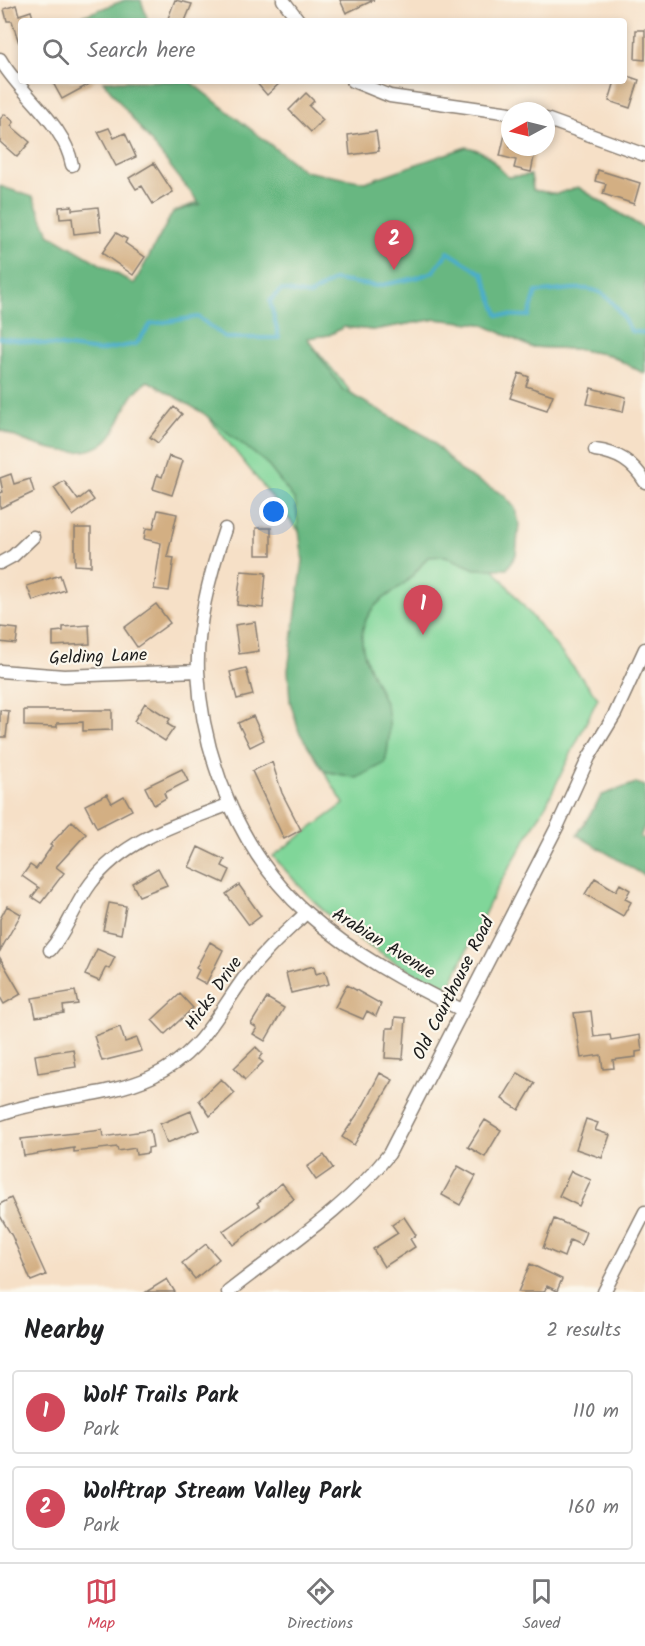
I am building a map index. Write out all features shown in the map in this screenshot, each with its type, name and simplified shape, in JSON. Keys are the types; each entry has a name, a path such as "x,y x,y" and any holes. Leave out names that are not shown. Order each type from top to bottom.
{"street":[{"path":"283,0 297,18"},
{"path":"0,59 16,84 59,132 69,152 72,165"},
{"path":"360,84 390,96 501,112"},
{"path":"555,122 645,155"},
{"path":"595,450 619,456 630,462 645,482"},
{"name":"Arabian Avenue","path":"225,529 214,561 200,631 198,671 214,762 230,804 269,871 306,913 352,948 410,984 462,1010"},
{"path":"0,563 24,548 33,537"},
{"name":"Old Courthouse Road","path":"228,1292 349,1197 374,1173 400,1134 558,825 589,757 615,714 645,649"},
{"name":"Gelding Lane","path":"0,671 64,676 198,671"},
{"path":"50,950 69,923 89,885 116,856 152,834 230,804"},
{"name":"Hicks Drive","path":"0,1114 38,1102 131,1084 170,1067 200,1043 259,958 306,913"},
{"path":"604,1292 645,1212"}],"green space":[{"path":"125,0 141,0 147,18 77,18"},
{"path":"105,84 193,84 304,171 365,182 466,147 475,149 490,158 508,177 531,175 533,190 557,194 578,187 645,229 645,374 610,355 575,349 531,347 482,324 436,319 373,330 344,327 329,335 307,338 343,390 428,437 462,472 504,495 515,508 519,523 516,555 507,569 475,569 445,556 428,557 410,578 382,600 369,614 363,627 364,652 388,713 389,738 385,763 357,778 324,771 299,732 290,701 288,670 303,561 295,500 266,463 203,413 148,381 136,391 115,430 105,442 92,449 77,452 61,451 28,442 0,430 0,186 33,197 49,234 134,284 173,212 200,204"},
{"path":"466,147 486,155 508,177 531,175 533,190 557,194 578,187 645,229 645,374 610,355 575,349 531,347 482,324 436,319 373,330 344,327 329,335 307,338 598,698 546,805 495,892 452,981 447,986 439,987 376,951 340,925 313,901 273,856 344,804 324,771 326,565 117,303 134,285 173,212 198,202 409,255"},
{"path":"636,783 645,786 645,825 640,837 645,839 645,876 577,835 602,795"}],"building":[{"path":"175,0 192,4 186,18 168,18"},
{"path":"340,0 374,0 346,13"},
{"path":"16,5 19,15 31,11 33,18 18,18 18,40 12,21 7,21 4,9"},
{"path":"636,30 645,30 645,60 635,59"},
{"path":"627,76 639,80 630,108 609,101 614,84 627,84"},
{"path":"54,84 90,84 62,99"},
{"path":"258,84 279,84 267,95"},
{"path":"306,93 314,101 309,106 323,120 311,132 289,110"},
{"path":"5,114 14,122 11,126 30,142 17,157 0,142 0,119"},
{"path":"109,128 114,138 125,133 136,157 116,166 98,132"},
{"path":"376,131 379,151 350,155 348,135"},
{"path":"501,152 501,156 534,156 531,172 514,168 516,160 500,156"},
{"path":"154,163 173,192 153,204 142,186 136,189 129,178"},
{"path":"598,170 640,183 634,204 603,194 606,184 595,181"},
{"path":"72,206 72,210 98,207 101,231 74,234 72,218 60,219 59,207"},
{"path":"116,233 127,239 125,243 145,257 133,275 102,253"},
{"path":"519,373 529,377 526,386 553,395 547,410 510,398"},
{"path":"591,388 626,397 623,412 587,404"},
{"path":"174,407 182,414 158,443 150,437"},
{"path":"169,456 183,461 172,495 153,489 157,475 162,477"},
{"path":"11,474 14,484 30,479 34,492 0,508 0,493 3,492 0,478"},
{"path":"64,481 78,500 88,492 94,500 73,516 54,488"},
{"path":"158,510 177,514 167,557 174,558 169,591 154,589 161,543 144,539 146,528 153,529"},
{"path":"75,528 91,528 91,566 75,565"},
{"path":"256,528 271,528 271,555 256,555"},
{"path":"241,571 266,573 263,608 237,605"},
{"path":"60,575 65,590 33,601 27,586"},
{"path":"156,604 170,623 137,647 124,628"},
{"path":"255,622 259,651 239,654 235,625"},
{"path":"89,625 90,644 53,646 53,632 63,631 63,627"},
{"path":"0,627 18,629 16,644 0,642"},
{"path":"246,668 253,695 237,699 230,672"},
{"path":"145,703 170,719 167,724 174,728 165,741 134,721"},
{"path":"0,710 9,711 6,737 0,737"},
{"path":"24,710 112,710 112,730 83,731 83,722 57,723 57,727 24,726"},
{"path":"253,716 264,740 250,747 238,723"},
{"path":"272,762 282,793 301,830 284,839 252,771"},
{"path":"182,769 188,781 164,793 166,798 154,805 145,787"},
{"path":"107,794 112,803 124,796 132,810 97,828 85,805"},
{"path":"72,821 86,834 56,867 64,873 41,903 32,897 39,888 22,876 30,865 36,869 52,846 50,845"},
{"path":"198,847 225,860 222,866 230,870 224,883 189,867"},
{"path":"158,868 167,885 139,896 132,883"},
{"path":"595,878 616,891 620,884 630,890 625,899 631,902 623,916 585,894"},
{"path":"239,885 261,916 249,925 226,894"},
{"path":"109,903 126,906 121,934 103,930"},
{"path":"7,906 21,914 0,951 0,919"},
{"path":"210,942 223,950 206,984 195,978 199,970 196,968"},
{"path":"97,949 115,957 109,969 106,967 99,981 85,975"},
{"path":"0,958 21,994 4,1004 0,997"},
{"path":"314,966 316,974 325,971 329,984 291,993 286,973"},
{"path":"347,985 381,1004 376,1016 367,1011 363,1019 335,1007"},
{"path":"75,991 78,1004 63,1006 64,1013 36,1017 32,998"},
{"path":"180,994 193,1008 165,1034 152,1020"},
{"path":"267,998 284,1008 265,1041 253,1034 257,1028 251,1024"},
{"path":"591,1011 594,1037 610,1035 611,1040 640,1035 642,1051 636,1052 636,1057 613,1060 614,1068 603,1069 601,1055 581,1058 574,1013"},
{"path":"395,1017 406,1018 403,1059 385,1058 387,1028 394,1028"},
{"path":"120,1027 125,1042 137,1038 142,1051 102,1061 94,1036"},
{"path":"256,1047 263,1054 259,1059 263,1062 245,1080 234,1068"},
{"path":"73,1049 76,1067 38,1073 35,1055"},
{"path":"380,1073 393,1080 354,1145 342,1137 364,1104"},
{"path":"518,1073 535,1083 519,1110 502,1099"},
{"path":"221,1079 235,1093 210,1116 199,1100"},
{"path":"191,1111 199,1130 167,1143 160,1124"},
{"path":"586,1119 598,1123 595,1130 610,1135 602,1158 576,1149"},
{"path":"485,1120 501,1130 485,1157 468,1147"},
{"path":"102,1130 103,1137 150,1130 153,1147 148,1148 148,1153 136,1155 135,1148 118,1151 117,1147 74,1152 74,1148 24,1156 21,1139"},
{"path":"324,1155 333,1168 316,1180 307,1167"},
{"path":"458,1166 476,1176 460,1205 442,1195"},
{"path":"571,1171 591,1180 579,1206 559,1196"},
{"path":"282,1183 294,1199 233,1245 223,1231 259,1206 257,1203"},
{"path":"11,1198 46,1275 31,1281 12,1236 0,1216 0,1204"},
{"path":"404,1217 416,1235 410,1239 415,1247 384,1267 373,1249 398,1233 392,1225"},
{"path":"554,1219 586,1232 581,1245 570,1240 564,1257 543,1248"},
{"path":"206,1244 219,1259 195,1279 182,1263"},
{"path":"530,1264 562,1279 557,1291 547,1286 544,1292 518,1292"},
{"path":"167,1279 175,1292 146,1292"}],"waterway":[{"path":"0,338 98,351 136,344 151,324 198,317 226,338 279,338 270,301 281,290 310,295 334,280 377,286 416,278 433,272 448,252 483,274 498,315 529,316 536,292 593,290 603,294 612,302 631,331 645,333"}],"place":[{"name":"Wolftrap Stream Valley Park","path":"394,270"},
{"name":"Wolf Trails Park","path":"423,635"}]}
